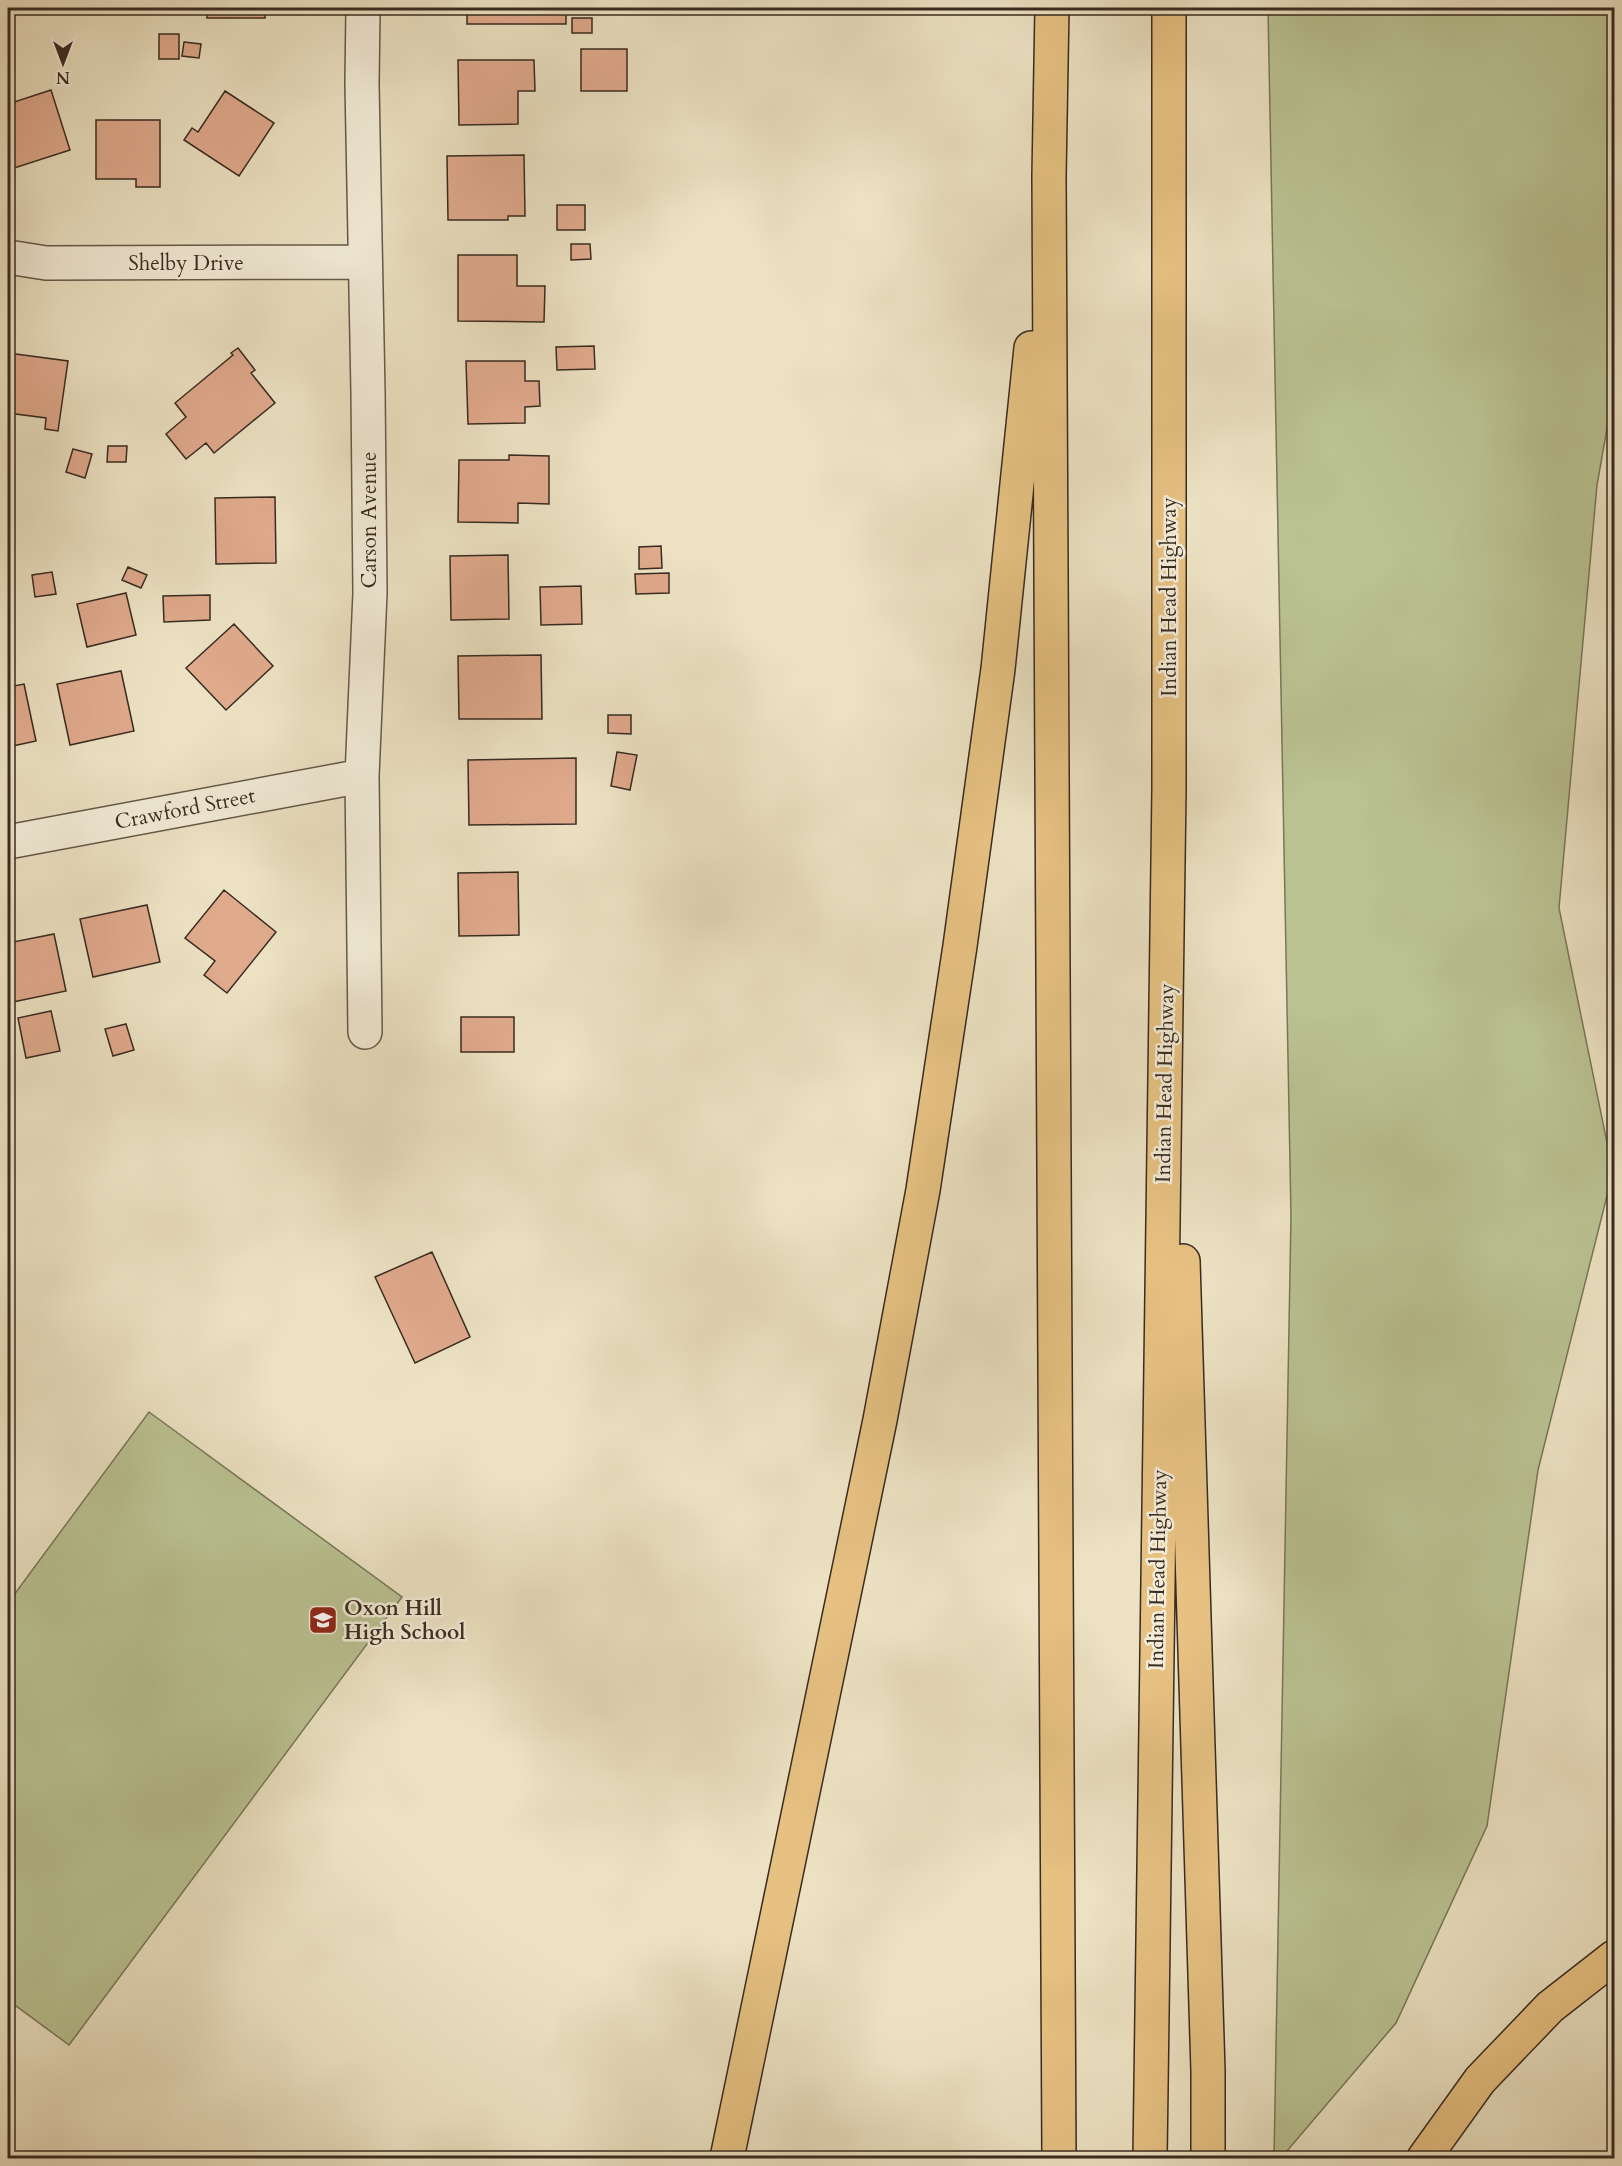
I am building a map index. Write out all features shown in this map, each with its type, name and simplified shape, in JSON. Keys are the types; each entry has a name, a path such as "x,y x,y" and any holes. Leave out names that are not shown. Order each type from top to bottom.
{"highway":[{"path":"1052,8 1049,176 1059,2158"},
{"name":"Indian Head Highway","path":"1150,2158 1169,789 1169,8"},
{"path":"727,2158 880,1420 923,1190 960,946 998,669 1049,176"},
{"path":"1169,789 1207,2059 1208,2158"},
{"path":"1424,2158 1480,2080 1550,2007 1614,1957"}],"street":[{"name":"Carson Avenue","path":"363,8 362,84 370,593 362,776 366,1032"},
{"name":"Shelby Drive","path":"8,257 46,263 366,262"},
{"name":"Crawford Street","path":"8,842 362,776"}],"green space":[{"path":"1268,8 1614,8 1614,389 1597,485 1559,908 1613,1172 1538,1470 1487,1826 1396,2023 1281,2158 1274,2158 1291,1216"},
{"path":"149,1412 402,1597 69,2045 8,2000 8,1603"}],"building":[{"path":"61,8 61,10 8,9"},
{"path":"207,8 265,8 265,18 207,18"},
{"path":"467,8 566,8 566,24 467,24"},
{"path":"572,18 592,18 592,33 572,33"},
{"path":"159,34 179,34 179,59 159,59"},
{"path":"184,42 201,44 199,58 182,56"},
{"path":"581,49 627,49 627,91 581,91"},
{"path":"458,60 534,60 535,91 518,91 518,124 459,125"},
{"path":"51,90 70,150 8,170 8,104"},
{"path":"225,91 274,123 239,176 184,140 192,128 198,132"},
{"path":"96,120 160,120 160,187 136,187 136,179 96,179"},
{"path":"524,155 525,216 508,216 508,220 448,220 447,156"},
{"path":"557,205 585,205 585,230 557,230"},
{"path":"571,244 590,244 591,259 571,260"},
{"path":"458,255 517,255 517,286 545,286 544,322 458,321"},
{"path":"594,346 595,369 557,370 556,347"},
{"path":"238,348 255,370 251,373 275,403 214,453 206,443 186,459 166,434 186,417 175,403 233,355 231,353"},
{"path":"8,353 68,361 58,431 45,429 46,418 8,413"},
{"path":"466,361 525,361 525,381 539,381 540,406 525,407 525,423 468,424"},
{"path":"108,446 127,446 126,462 107,462"},
{"path":"73,449 92,454 85,478 66,472"},
{"path":"509,455 549,456 549,504 518,503 518,523 458,522 459,460 509,460"},
{"path":"275,497 276,563 216,564 215,498"},
{"path":"661,546 662,568 639,569 639,547"},
{"path":"508,555 509,619 451,620 450,556"},
{"path":"128,567 147,575 141,588 122,580"},
{"path":"52,572 56,594 35,597 32,575"},
{"path":"669,573 669,593 636,594 635,574"},
{"path":"581,586 582,624 541,625 540,587"},
{"path":"126,593 136,635 87,647 77,604"},
{"path":"210,595 210,620 164,622 163,596"},
{"path":"234,624 273,666 226,710 186,668"},
{"path":"541,655 542,719 459,719 458,656"},
{"path":"121,671 134,731 70,745 57,684"},
{"path":"24,684 36,741 8,747 8,687"},
{"path":"608,715 631,715 631,734 608,733"},
{"path":"617,752 637,755 630,790 611,786"},
{"path":"576,758 576,824 469,825 468,760"},
{"path":"518,872 519,935 459,936 458,873"},
{"path":"224,890 276,932 227,993 204,975 215,961 185,938"},
{"path":"147,905 160,962 93,977 80,919"},
{"path":"54,934 66,991 8,1003 8,943"},
{"path":"51,1011 60,1051 26,1058 18,1018"},
{"path":"461,1017 514,1017 514,1052 461,1052"},
{"path":"126,1024 134,1050 113,1056 105,1029"},
{"path":"432,1252 470,1337 415,1363 375,1277"}],"place":[{"name":"Oxon Hill High School","path":"323,1620"}]}
